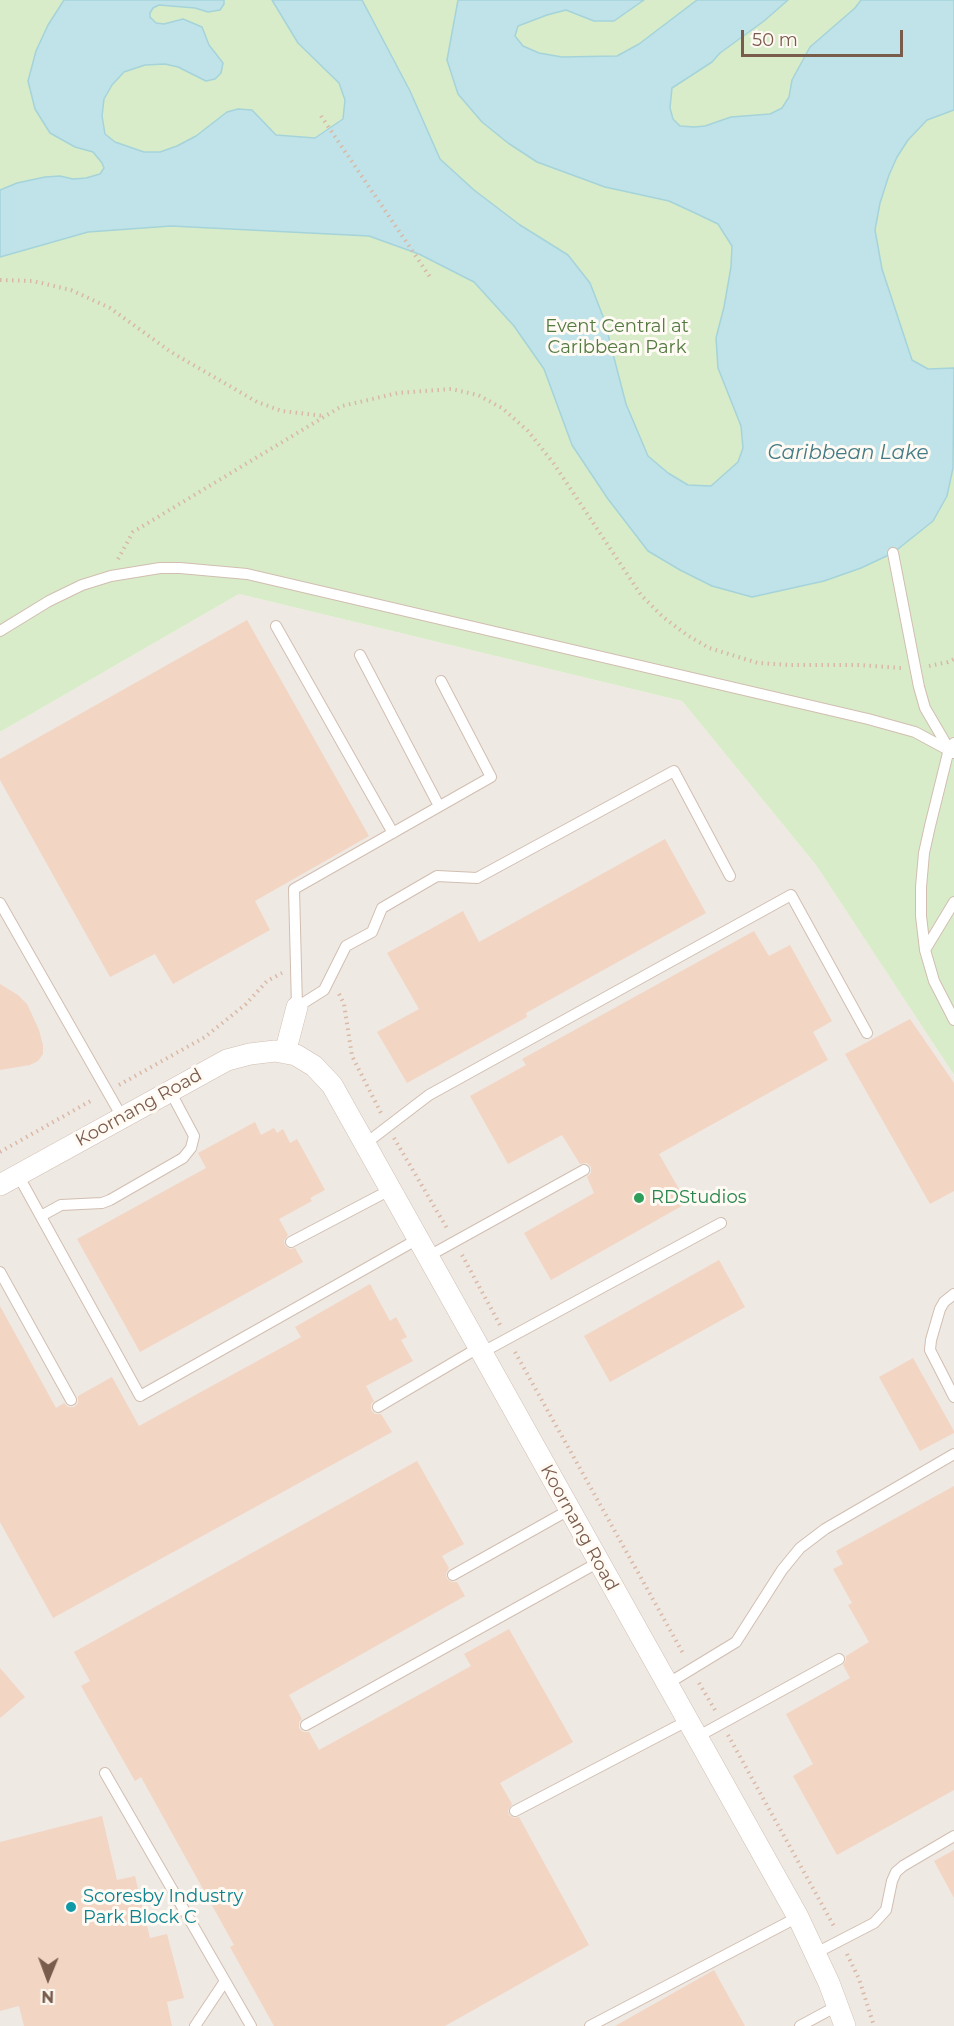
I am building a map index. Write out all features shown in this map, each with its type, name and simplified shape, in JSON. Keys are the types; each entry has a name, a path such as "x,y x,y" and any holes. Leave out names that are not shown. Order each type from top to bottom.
{"street":[{"path":"285,1053 297,1007"},
{"name":"Koornang Road","path":"0,1185 227,1060 275,1051 296,1054 314,1066 332,1085 798,1917 816,1953 845,2026"}],"lane":[{"path":"893,553 915,670 925,708 952,748 924,853 921,907 926,950 934,981 954,1020"},
{"path":"0,631 49,601 81,585 111,576 160,568 247,574 868,719 915,732 952,748"},
{"path":"276,626 393,833"},
{"path":"360,655 439,806"},
{"path":"297,1007 294,889 492,777 441,681"},
{"path":"297,1007 324,990 346,946 372,933 382,908 437,876 477,878 674,771 730,876"},
{"path":"364,1144 429,1095 791,895 867,1033"},
{"path":"926,950 954,902"},
{"path":"0,903 122,1117"},
{"path":"41,1216 61,1205 102,1203 110,1200 183,1158 191,1148 195,1136 170,1091"},
{"path":"18,1174 140,1396 422,1248 584,1170"},
{"path":"291,1242 390,1190"},
{"path":"378,1407 480,1350 721,1223"},
{"path":"0,1272 71,1400"},
{"path":"954,1294 944,1302 940,1309 930,1350 954,1397"},
{"path":"667,1684 736,1642 782,1570 800,1548 825,1529 954,1454"},
{"path":"453,1575 569,1510"},
{"path":"306,1725 599,1562"},
{"path":"515,1811 839,1659"},
{"path":"105,1773 251,2026"},
{"path":"816,1953 874,1923 886,1910 896,1872 954,1836"},
{"path":"590,2026 798,1917"},
{"path":"195,2026 225,1981"},
{"path":"800,2026 837,2006"}],"path":[{"path":"321,116 430,277"},
{"path":"0,280 33,281 71,290 110,308 171,352 257,402 282,411 325,416"},
{"path":"111,576 133,532 342,406 398,393 451,389 478,395 502,408 528,431 554,464 641,595 663,617 709,648 758,663 790,665 859,665 915,670 954,659"}],"shaded area":[{"path":"239,594 682,701 816,865 954,1075 954,2026 0,2026 0,732"}],"green space":[{"name":"Event Central at Caribbean Park","path":"0,0 954,0 954,1075 816,865 682,701 239,594 0,732"}],"water":[{"name":"Caribbean Lake","path":"64,0 224,0 220,10 208,12 195,8 159,5 150,13 150,17 156,23 164,24 183,19 202,27 209,45 223,63 221,73 215,79 206,81 178,67 165,64 145,65 124,72 112,85 104,99 102,116 105,134 115,142 144,152 160,152 196,136 227,112 238,109 252,110 276,135 315,138 343,119 345,100 339,83 298,43 272,0 362,0 410,91 440,159 474,190 520,225 568,255 590,283 604,319 626,404 648,456 668,473 688,485 711,486 738,462 743,448 741,426 718,368 716,338 731,267 732,246 718,224 669,201 605,187 537,162 482,122 458,94 447,60 458,0 644,0 614,21 594,21 566,10 518,26 515,36 523,46 539,53 562,57 617,56 639,44 697,0 788,0 764,21 720,53 712,62 672,88 670,108 673,119 680,126 694,127 705,126 731,117 770,114 782,108 789,97 792,80 810,47 855,8 861,0 954,0 954,110 927,120 908,140 889,175 880,203 875,230 882,269 912,360 928,369 954,368 953,468 947,496 933,521 893,553 861,568 824,581 752,597 712,586 648,551 608,499 572,445 544,369 514,326 474,282 419,254 369,236 171,226 88,232 0,257 0,190 17,183 45,177 86,178 100,174 104,168 93,152 75,147 50,133 35,109 28,81 36,51 48,25"}],"building":[{"path":"247,620 369,836 255,901 270,930 173,984 155,954 110,977 0,780 0,759"},
{"path":"665,839 706,913 526,1013 527,1017 407,1083 377,1032 419,1009 387,953 463,911 479,942"},
{"path":"754,931 769,956 790,945 832,1021 813,1032 828,1060 659,1154 687,1203 551,1280 524,1233 594,1193 587,1177 591,1173 591,1167 587,1163 580,1164 562,1135 508,1164 470,1096 526,1065 522,1059"},
{"path":"0,984 18,995 27,1004 39,1030 43,1054 38,1061 30,1065 0,1070"},
{"path":"910,1019 954,1083 954,1191 930,1204 845,1054"},
{"path":"255,1122 261,1135 274,1128 277,1133 283,1129 290,1143 297,1139 325,1190 310,1198 312,1201 279,1219 288,1235 284,1241 285,1246 290,1249 295,1248 303,1262 140,1352 77,1239 206,1168 198,1153"},
{"path":"719,1260 745,1307 610,1382 584,1336"},
{"path":"370,1284 390,1321 396,1317 407,1337 401,1340 413,1361 366,1386 374,1401 371,1404 371,1410 375,1414 381,1414 392,1432 53,1618 0,1522 0,1306 56,1408 64,1403 68,1407 74,1407 78,1403 78,1396 112,1377 139,1426 301,1337 295,1327"},
{"path":"913,1358 954,1431 920,1451 879,1377"},
{"path":"417,1461 464,1544 442,1556 449,1568 446,1574 447,1579 457,1582 465,1596 289,1695 302,1719 299,1722 299,1728 303,1732 309,1732 319,1750 471,1666 464,1654 509,1629 573,1742 500,1783 512,1804 508,1810 509,1815 514,1818 519,1817 589,1945 445,2026 274,2026 230,1947 234,1945 141,1777 135,1781 81,1686 90,1681 74,1652"},
{"path":"954,1486 954,1790 837,1855 793,1776 813,1764 786,1714 850,1678 843,1665 846,1656 869,1642 848,1605 852,1603 833,1569 843,1564 836,1551"},
{"path":"0,1668 25,1697 0,1718"},
{"name":"Scoresby Industry Park Block C","path":"102,1816 117,1880 135,1876 150,1938 167,1934 184,1998 167,2002 172,2026 24,2026 19,2006 0,2011 0,1842"},
{"path":"954,1850 954,1898 934,1861"},
{"path":"714,1970 745,2026 615,2026"}],"place":[{"name":"RDStudios","path":"639,1198"},
{"name":"Scoresby Industry Park Block C","path":"71,1907"}]}
